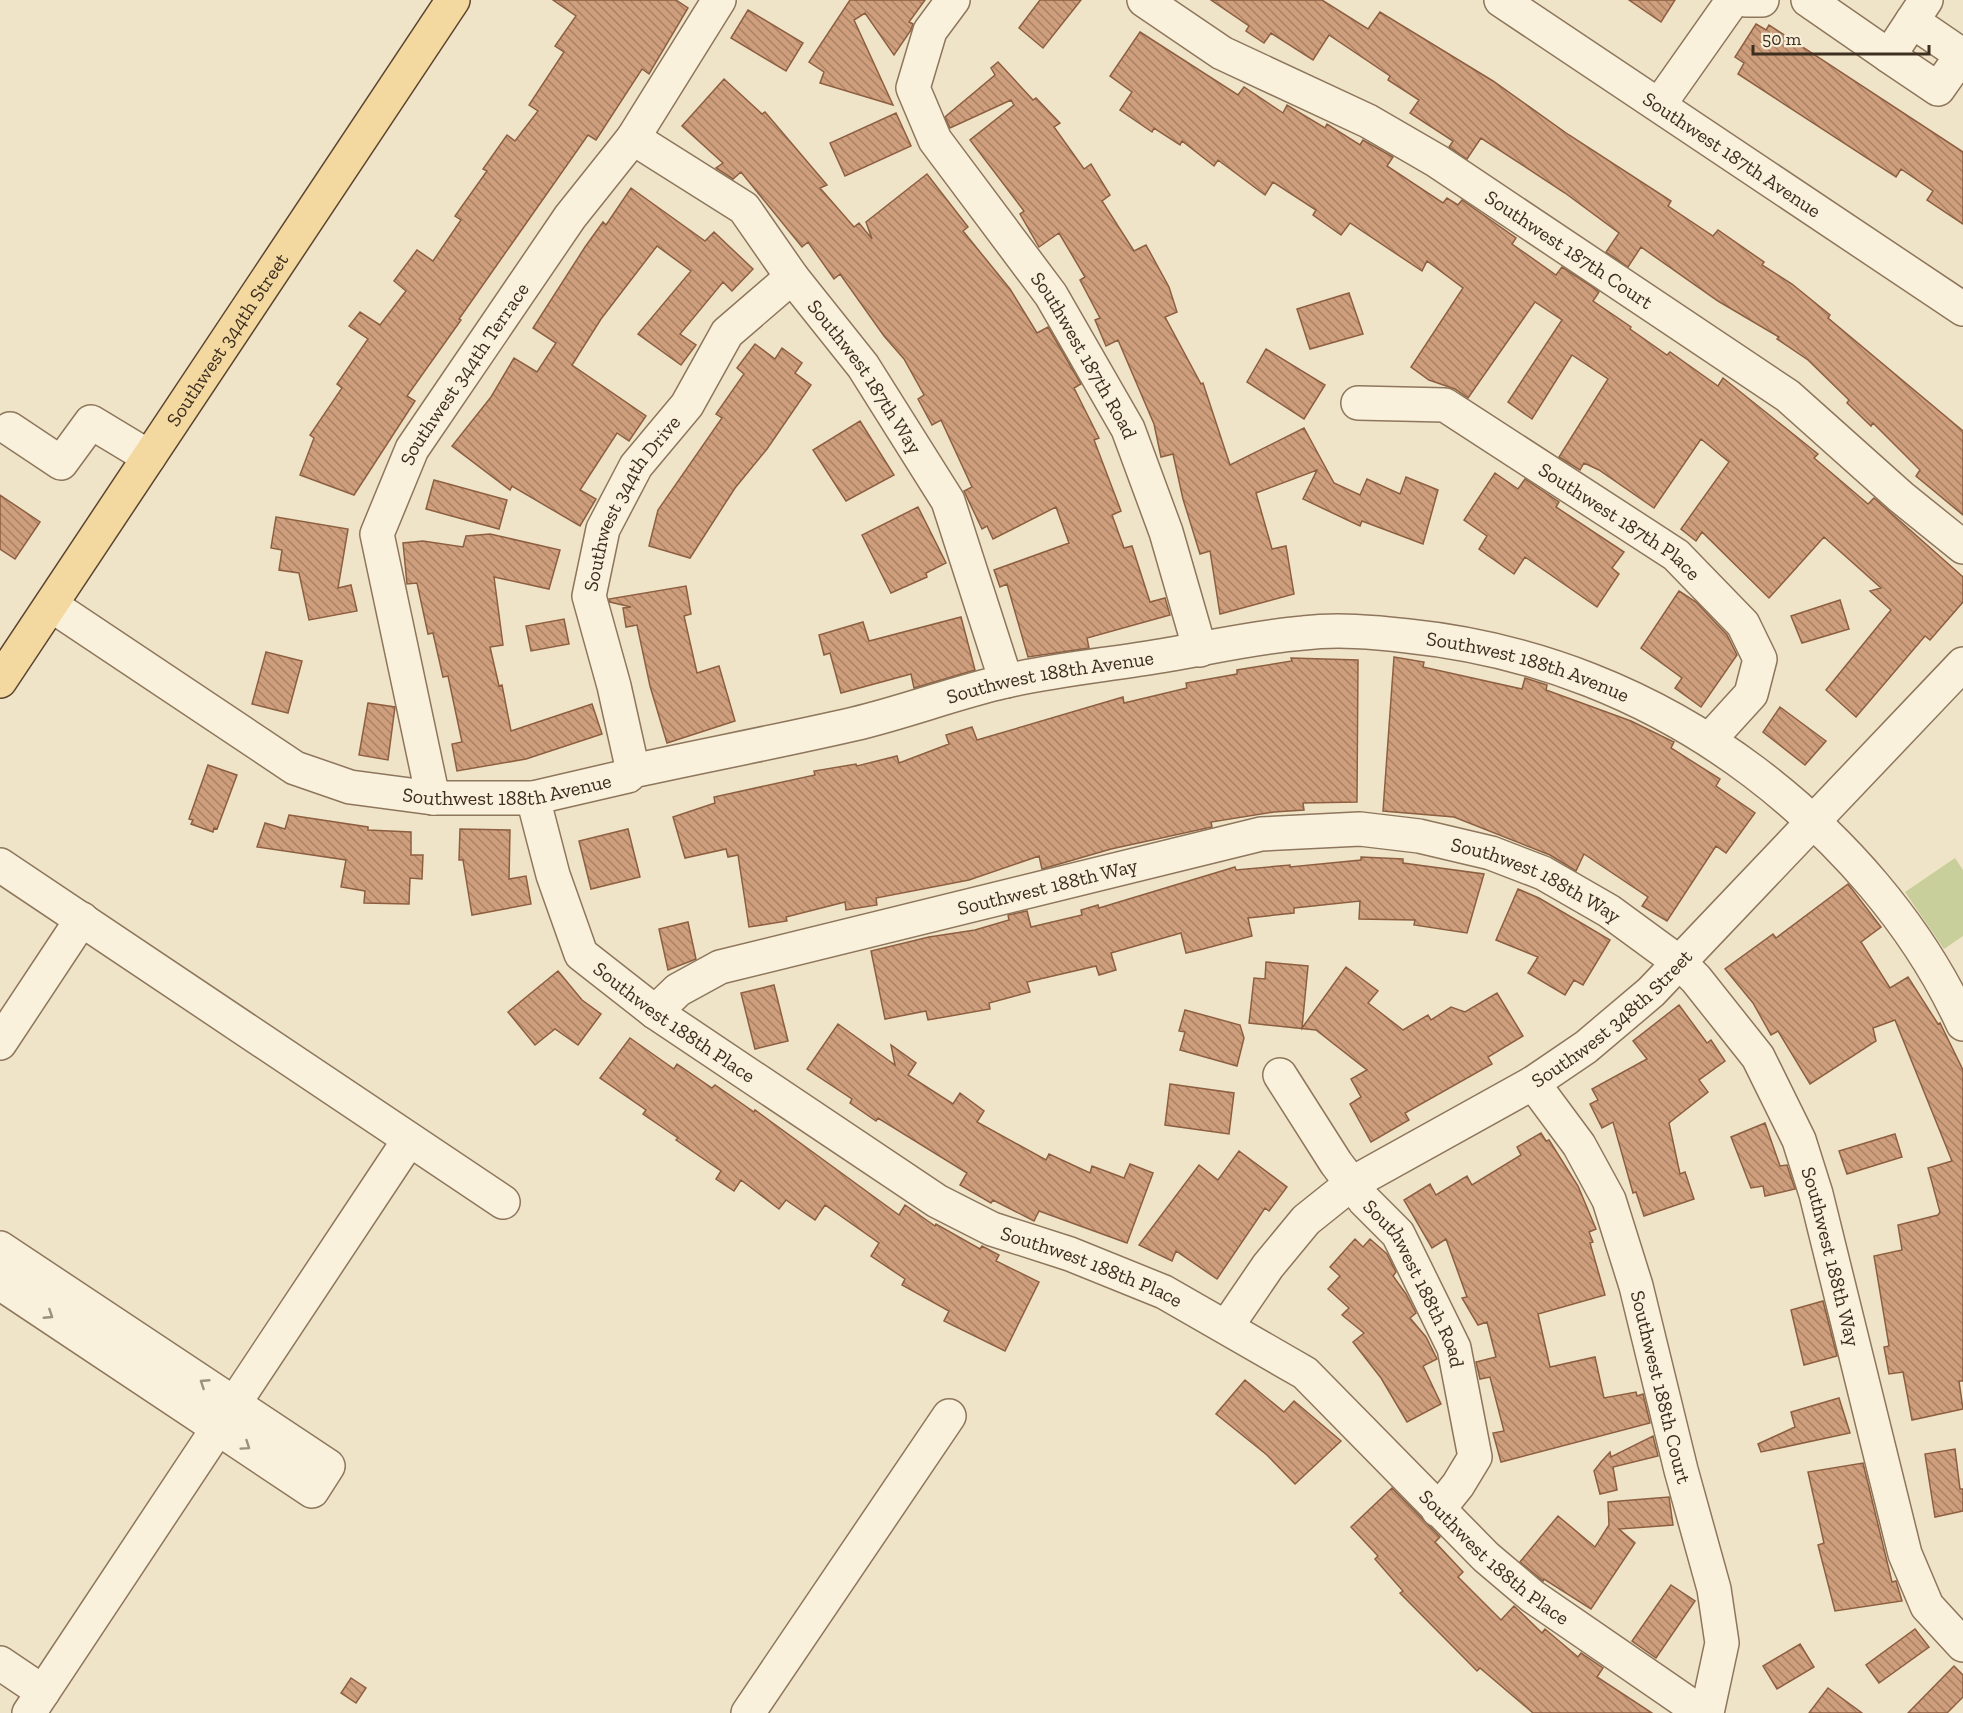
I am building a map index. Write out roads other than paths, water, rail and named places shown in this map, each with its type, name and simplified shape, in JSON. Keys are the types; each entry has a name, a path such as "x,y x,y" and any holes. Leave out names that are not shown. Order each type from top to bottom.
{"main road":[{"name":"Southwest 344th Street","path":"0,681 453,0"}],"street":[{"name":"Southwest 344th Terrace","path":"433,798 377,534 412,449 570,217 633,138 719,0"},
{"name":"Southwest 187th Road","path":"953,0 930,31 913,88 936,140 1051,295 1128,429 1166,532 1200,650"},
{"name":"Southwest 187th Court","path":"1144,0 1222,53 1368,121 1486,194 1788,396 1901,497 1963,547"},
{"name":"Southwest 187th Avenue","path":"1501,0 1963,309"},
{"path":"1659,105 1733,0"},
{"path":"1746,0 1762,0"},
{"path":"1808,0 1889,56 1938,89 1962,55 1919,10 1889,56"},
{"name":"Southwest 187th Way","path":"633,138 744,208 792,277 863,366 948,501 1006,681"},
{"name":"Southwest 344th Drive","path":"633,771 614,686 589,596 603,529 636,466 687,405 727,333 792,277"},
{"name":"Southwest 187th Place","path":"1358,404 1445,405 1676,555 1743,624 1760,658 1751,694 1710,739"},
{"path":"10,429 61,463 91,422 149,457"},
{"name":"Southwest 188th Avenue","path":"51,604 295,768 350,787 433,798 533,798 628,776 633,771 856,724 1006,681 1304,633 1365,632 1450,640 1520,655 1578,674 1644,702 1710,739 1789,799 1813,820 1896,911 1953,1002 1963,1024"},
{"name":"Southwest 348th Street","path":"1227,1326 1268,1266 1306,1220 1351,1184 1533,1083 1586,1047 1680,963 1963,664"},
{"name":"Southwest 188th Place","path":"533,798 553,875 581,954 655,1012 937,1201 992,1228 1070,1254 1164,1292 1227,1326 1305,1373 1486,1557 1532,1596 1702,1713"},
{"name":"Southwest 188th Way","path":"655,1012 678,990 720,967 1261,834 1360,829 1419,836 1491,853 1543,873 1609,911 1680,963 1696,979 1758,1057 1799,1140 1816,1194 1905,1554 1927,1606 1963,1645"},
{"path":"0,865 502,1202"},
{"path":"0,1043 82,919"},
{"name":"Southwest 188th Road","path":"1280,1075 1351,1184 1398,1234 1454,1348 1475,1457 1458,1485 1438,1510"},
{"name":"Southwest 188th Court","path":"1533,1083 1579,1145 1609,1200 1636,1286 1681,1470 1714,1589 1722,1643 1707,1713"},
{"path":"0,1663 36,1702 409,1140"},
{"path":"0,1248 226,1415"},
{"path":"0,1283 226,1415"},
{"path":"748,1713 949,1416"}]}
